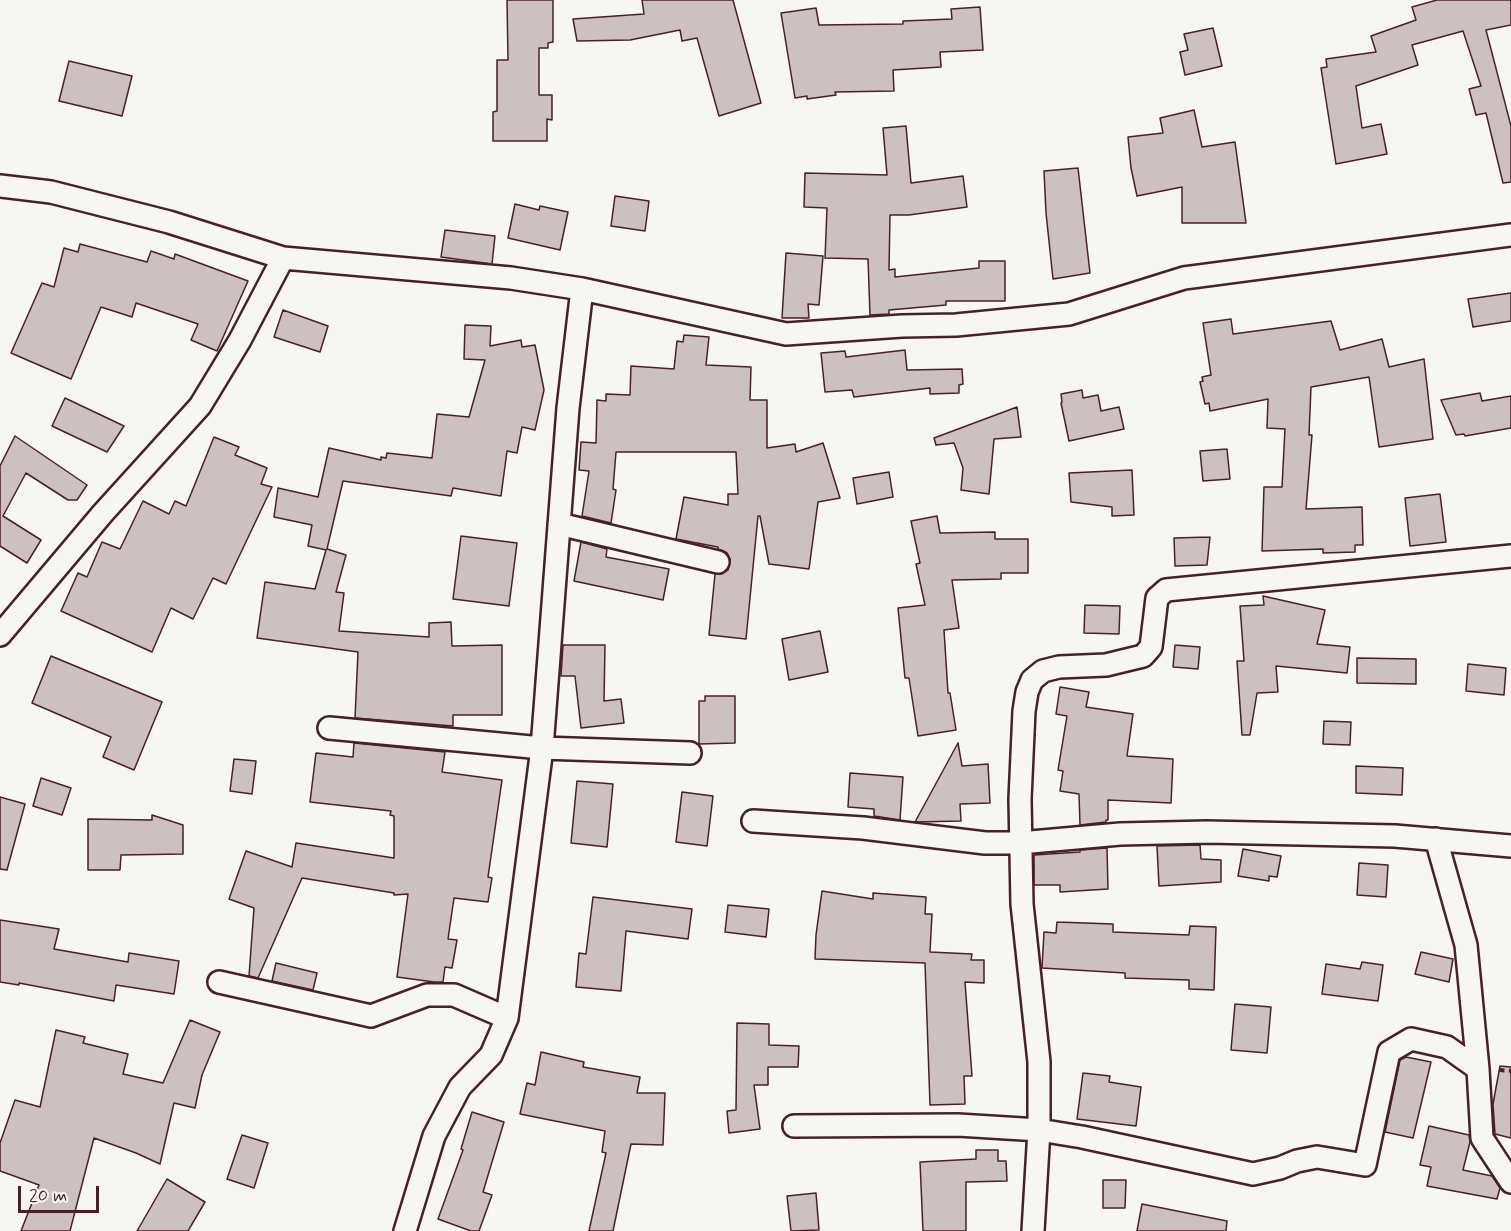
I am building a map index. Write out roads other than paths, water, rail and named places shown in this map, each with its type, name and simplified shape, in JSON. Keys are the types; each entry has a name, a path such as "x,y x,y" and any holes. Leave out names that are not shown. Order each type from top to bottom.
{"street":[{"path":"0,186 51,192 169,222 283,258 511,278 582,289 786,334 902,326 956,325 1068,314 1184,278 1511,235"},
{"path":"0,635 103,513 200,406 240,340 283,258"},
{"path":"405,1231 434,1136 460,1087 491,1054 507,1018 542,748 568,408 582,289"},
{"path":"559,524 718,562"},
{"path":"1033,1231 1039,1130 1039,1062 1022,904 1020,843 1024,711 1027,692 1032,680 1044,671 1059,667 1106,664 1143,656 1151,647 1157,598 1166,590 1511,556"},
{"path":"329,728 542,748 690,753"},
{"path":"753,821 863,828 985,843 1020,843 1120,834 1207,832 1436,839 1511,846"},
{"path":"1436,839 1466,945 1482,1138 1511,1182"},
{"path":"219,982 371,1016 427,995 454,995 507,1018"},
{"path":"794,1126 958,1125 1039,1130 1082,1137 1253,1174 1317,1157 1365,1165 1389,1052 1411,1039 1447,1047 1478,1069"}]}
